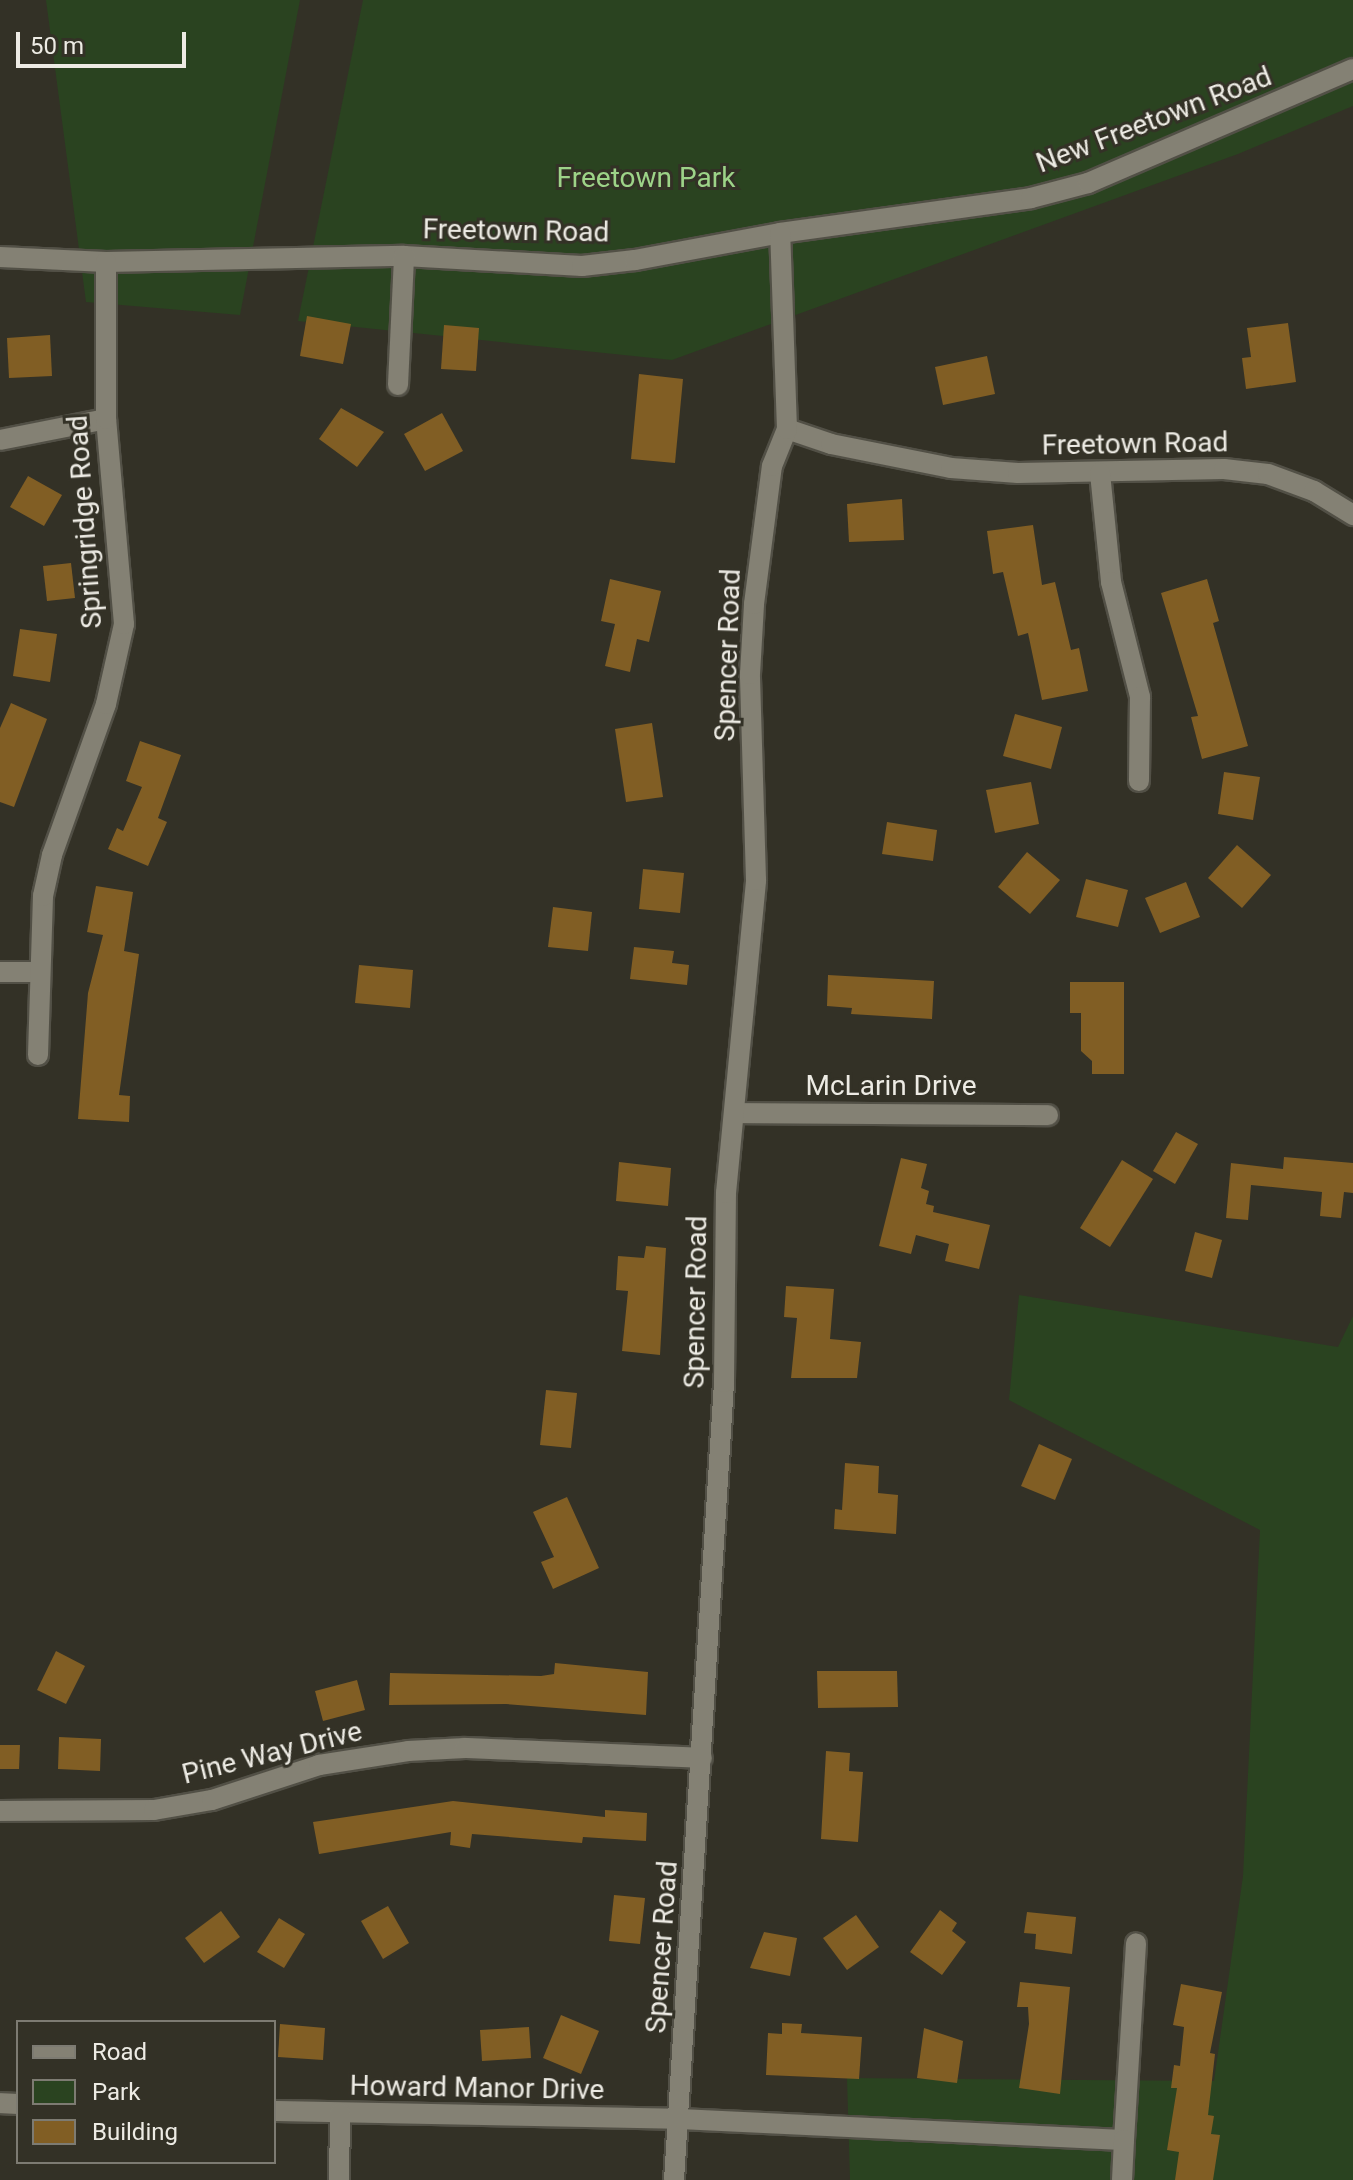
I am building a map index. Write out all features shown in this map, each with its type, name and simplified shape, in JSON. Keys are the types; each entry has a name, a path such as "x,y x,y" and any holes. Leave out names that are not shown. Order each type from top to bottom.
{"street":[{"name":"New Freetown Road","path":"780,233 1031,198 1088,183 1353,69"},
{"name":"Freetown Road","path":"0,257 106,262 404,256 582,266 780,233"},
{"path":"780,233 787,429"},
{"path":"398,385 404,256"},
{"name":"Springridge Road","path":"38,1055 40,925 52,855 106,704 124,624 106,419 106,262"},
{"path":"0,440 106,419"},
{"name":"Freetown Road","path":"787,429 831,444 951,468 1100,473 1224,469 1268,474 1314,491 1353,515"},
{"name":"Spencer Road","path":"674,2180 702,1758 734,1113 756,880 750,674 754,604 772,466 787,429"},
{"path":"1100,473 1111,582 1140,697 1139,781"},
{"path":"0,972 39,972"},
{"name":"McLarin Drive","path":"734,1113 1048,1115"},
{"name":"Pine Way Drive","path":"0,1811 154,1810 212,1800 319,1765 408,1751 465,1748 702,1758"},
{"path":"1122,2180 1136,1943"},
{"name":"Howard Manor Drive","path":"276,2111 679,2119 1124,2140"},
{"path":"339,2180 340,2113"}],"green space":[{"path":"46,0 300,0 240,315 86,302"},
{"name":"Freetown Park","path":"363,0 1353,0 1353,106 1238,154 672,360 298,321"},
{"path":"1019,1295 1338,1347 1353,1316 1353,2180 850,2180 847,2078 1214,2081 1243,1876 1260,1530 1009,1400"}],"building":[{"path":"307,316 351,324 343,364 300,356"},
{"path":"1288,323 1296,382 1246,389 1242,358 1251,357 1247,328"},
{"path":"444,325 479,328 476,371 441,369"},
{"path":"50,335 52,376 9,378 7,338"},
{"path":"987,356 995,394 943,405 935,367"},
{"path":"639,374 683,379 675,463 631,459"},
{"path":"341,408 384,432 357,467 319,439"},
{"path":"442,413 463,451 425,471 404,434"},
{"path":"28,476 62,495 44,526 10,507"},
{"path":"902,499 904,540 849,542 847,504"},
{"path":"1033,525 1042,585 1055,582 1071,650 1079,648 1088,691 1042,700 1028,633 1018,636 1003,572 993,574 987,531"},
{"path":"71,563 75,598 47,601 43,566"},
{"path":"610,579 661,591 649,642 637,639 630,672 605,666 615,624 601,621"},
{"path":"1207,579 1219,621 1213,623 1248,746 1202,759 1191,717 1198,716 1161,593"},
{"path":"20,629 57,634 50,682 13,676"},
{"path":"11,703 47,719 14,807 0,802 0,728"},
{"path":"1015,714 1062,727 1051,769 1003,756"},
{"path":"652,723 663,797 626,802 615,729"},
{"path":"140,741 181,755 158,818 167,822 148,866 108,849 117,828 123,831 142,787 126,781"},
{"path":"1224,772 1260,777 1253,820 1218,814"},
{"path":"1031,782 1039,824 995,833 986,790"},
{"path":"887,822 937,830 933,861 882,854"},
{"path":"1237,845 1271,875 1242,908 1208,878"},
{"path":"1027,852 1060,880 1030,914 998,887"},
{"path":"643,869 684,873 680,913 639,909"},
{"path":"1086,879 1128,890 1118,927 1076,917"},
{"path":"1186,882 1200,917 1160,933 1145,898"},
{"path":"96,886 133,892 124,951 139,954 119,1095 130,1096 129,1122 78,1119 88,993 103,935 87,932"},
{"path":"553,907 592,912 588,951 548,947"},
{"path":"634,947 674,951 672,963 689,965 687,985 630,979"},
{"path":"359,965 413,970 410,1008 355,1003"},
{"path":"828,975 934,981 932,1019 851,1014 852,1008 827,1006"},
{"path":"1070,982 1124,982 1124,1074 1092,1074 1092,1061 1081,1051 1081,1013 1070,1013"},
{"path":"1176,1132 1198,1144 1175,1184 1153,1171"},
{"path":"1284,1157 1353,1163 1353,1193 1344,1192 1341,1218 1320,1216 1322,1192 1251,1185 1248,1220 1226,1218 1231,1163 1283,1169"},
{"path":"901,1158 927,1164 921,1188 929,1191 926,1204 934,1206 933,1212 990,1225 979,1269 945,1261 949,1244 916,1235 911,1254 879,1246"},
{"path":"1122,1160 1153,1179 1110,1247 1080,1228"},
{"path":"619,1162 671,1168 668,1206 616,1201"},
{"path":"1195,1232 1222,1240 1212,1278 1185,1271"},
{"path":"646,1246 666,1248 660,1355 622,1351 628,1291 616,1290 618,1256 644,1258"},
{"path":"786,1286 834,1289 830,1339 861,1342 857,1378 791,1378 797,1318 784,1317"},
{"path":"546,1390 577,1393 571,1448 540,1445"},
{"path":"1039,1444 1072,1459 1055,1500 1021,1486"},
{"path":"845,1463 879,1466 878,1493 898,1495 896,1534 834,1529 835,1509 842,1510"},
{"path":"567,1497 599,1568 553,1589 541,1562 554,1557 533,1512"},
{"path":"56,1651 85,1666 66,1704 37,1690"},
{"path":"555,1663 648,1672 646,1715 506,1704 389,1705 390,1673 541,1676 554,1674"},
{"path":"817,1671 897,1671 898,1707 818,1708"},
{"path":"357,1680 365,1710 323,1721 315,1691"},
{"path":"59,1737 101,1739 100,1771 58,1769"},
{"path":"0,1745 20,1745 19,1769 0,1769"},
{"path":"826,1751 850,1753 849,1771 863,1772 858,1842 821,1839"},
{"path":"453,1801 605,1817 605,1810 647,1813 646,1841 583,1837 582,1843 472,1834 470,1848 450,1845 451,1832 319,1854 313,1822"},
{"path":"614,1895 645,1898 640,1944 609,1941"},
{"path":"388,1906 409,1943 383,1959 361,1921"},
{"path":"940,1910 957,1923 952,1931 966,1942 942,1975 910,1952"},
{"path":"221,1911 240,1937 204,1963 185,1938"},
{"path":"1027,1912 1076,1917 1072,1954 1035,1949 1036,1934 1024,1933"},
{"path":"856,1915 879,1947 847,1970 823,1938"},
{"path":"279,1918 305,1934 284,1968 257,1952"},
{"path":"764,1932 797,1938 790,1976 750,1968"},
{"path":"1020,1982 1070,1987 1060,2094 1019,2088 1029,2024 1028,2007 1017,2007"},
{"path":"1181,1984 1222,1992 1210,2053 1215,2054 1208,2115 1214,2116 1211,2134 1220,2135 1213,2180 1175,2180 1179,2152 1167,2150 1177,2088 1171,2088 1174,2065 1180,2066 1184,2027 1173,2025"},
{"path":"561,2015 599,2031 581,2074 543,2058"},
{"path":"782,2023 802,2024 801,2033 862,2037 859,2079 766,2075 768,2033 782,2034"},
{"path":"280,2024 325,2028 323,2060 278,2057"},
{"path":"529,2027 531,2058 482,2061 480,2030"},
{"path":"924,2028 963,2041 957,2083 917,2078"}]}
